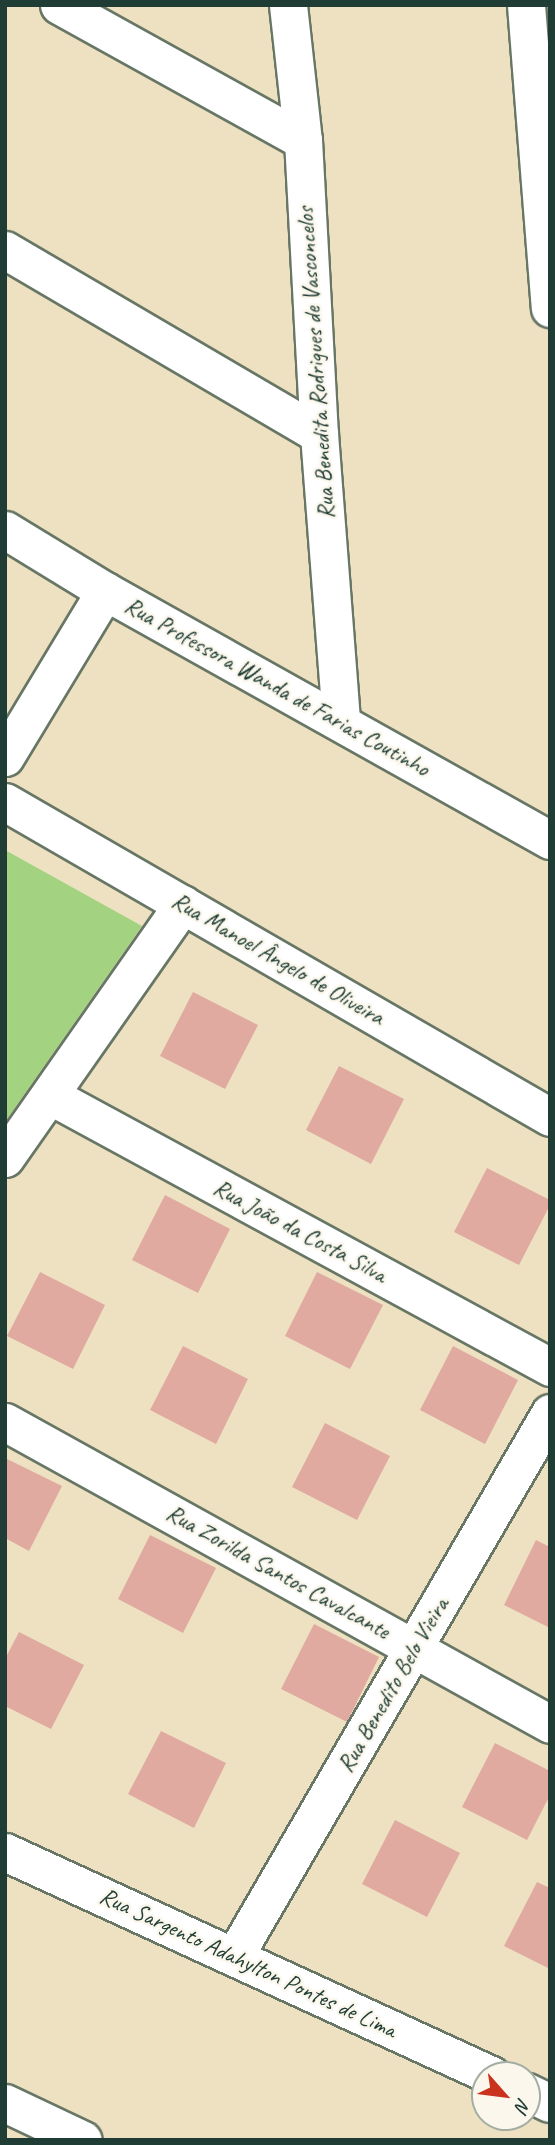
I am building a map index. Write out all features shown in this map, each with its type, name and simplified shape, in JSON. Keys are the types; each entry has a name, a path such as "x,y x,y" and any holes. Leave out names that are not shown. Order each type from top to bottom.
{"street":[{"path":"60,5 303,140"},
{"name":"Rua Benedita Rodrigues de Vasconcelos","path":"288,5 303,140 319,434 341,721"},
{"path":"526,5 550,308"},
{"path":"5,250 319,434"},
{"name":"Rua Professora Wanda de Farias Coutinho","path":"5,530 105,591 550,840"},
{"path":"5,757 105,591"},
{"name":"Rua Manoel Ângelo de Oliveira","path":"5,802 550,1117"},
{"path":"5,1158 183,904"},
{"name":"Rua João da Costa Silva","path":"51,1096 550,1367"},
{"name":"Rua Benedito Belo Vieira","path":"235,1955 550,1413"},
{"name":"Rua Zorilda Santos Cavalcante","path":"5,1422 550,1724"},
{"name":"Rua Sargento Adahylton Pontes de Lima","path":"5,1852 235,1955 471,2066"},
{"path":"5,2103 83,2140"}],"green space":[{"path":"5,850 142,926 5,1122"}],"building":[{"path":"193,992 258,1025 225,1089 160,1056"},
{"path":"339,1066 404,1099 371,1164 306,1130"},
{"path":"487,1168 550,1200 550,1205 519,1265 454,1232"},
{"path":"165,1195 230,1229 198,1293 132,1260"},
{"path":"40,1272 105,1305 73,1369 7,1336"},
{"path":"317,1272 383,1305 350,1369 285,1336"},
{"path":"183,1346 248,1379 216,1444 150,1410"},
{"path":"453,1346 518,1380 485,1444 420,1410"},
{"path":"325,1423 390,1456 357,1520 292,1487"},
{"path":"5,1458 62,1486 29,1551 5,1538"},
{"path":"150,1535 216,1568 183,1633 118,1599"},
{"path":"536,1540 550,1547 550,1628 504,1605"},
{"path":"314,1624 379,1657 347,1722 281,1689"},
{"path":"19,1632 84,1665 51,1729 5,1706 5,1659"},
{"path":"161,1731 226,1763 194,1828 128,1794"},
{"path":"495,1743 550,1771 550,1795 527,1840 462,1807"},
{"path":"395,1820 460,1853 427,1917 362,1884"},
{"path":"537,1882 550,1888 550,1969 504,1946"}]}
